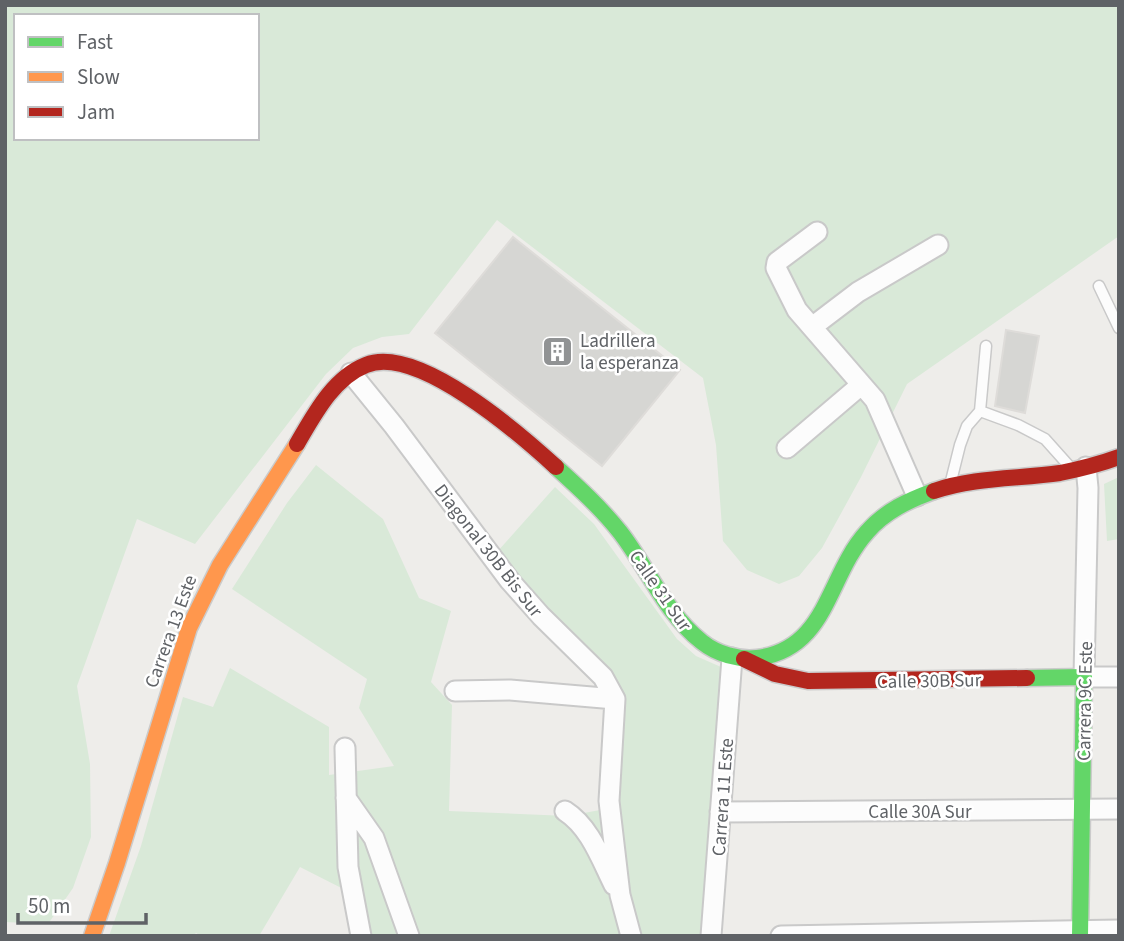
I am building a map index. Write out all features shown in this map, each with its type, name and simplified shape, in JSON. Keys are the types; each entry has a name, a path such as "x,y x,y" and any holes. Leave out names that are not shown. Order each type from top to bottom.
{"main road":[{"name":"Calle 31 Sur","path":"351,373 379,361 395,361 423,369 452,386 532,446 585,492 623,536 688,631 708,648 738,658"},
{"name":"Carrera 13 Este","path":"92,936 189,628 204,592 241,528 329,395 351,373"},
{"path":"738,658 757,659 781,653 803,639 818,620 854,550 872,524 898,506 917,496 950,486 1079,469 1119,457"},
{"name":"Calle 30B Sur","path":"738,658 768,673 787,679 808,681 1084,677"},
{"name":"Carrera 9C Este","path":"1080,933 1084,677"}],"street":[{"path":"817,232 777,262 776,268 797,310 875,400 917,496"},
{"path":"812,327 858,292 938,245"},
{"name":"Diagonal 30B Bis Sur","path":"351,373 510,581 603,677 615,699"},
{"path":"787,448 861,385"},
{"name":"Carrera 9C Este","path":"1079,469 1088,488 1084,677"},
{"name":"Carrera 11 Este","path":"711,936 720,812 738,658"},
{"name":"Calle 30B Sur","path":"1084,677 1119,677"},
{"path":"455,691 510,690 615,699 609,801 620,895 631,936"},
{"path":"345,748 348,867 361,936"},
{"path":"345,798 374,838 409,936"},
{"name":"Calle 30A Sur","path":"720,812 1119,809"},
{"path":"565,811 577,819 586,831 620,895"},
{"path":"780,936 1080,933 1119,930"}],"lane":[{"path":"1099,286 1119,328"},
{"path":"950,486 967,426 980,411 986,346"},
{"path":"980,411 1018,425 1045,439 1079,469"}],"green space":[{"path":"5,5 1119,5 1119,236 907,384 822,548 799,576 779,584 747,570 723,541 716,445 703,378 497,220 409,334 382,337 353,348 326,374 195,544 137,519 77,686 90,764 91,837 73,888 48,924 5,922"},
{"path":"316,465 383,519 419,598 451,611 431,682 452,705 449,811 568,816 616,807 620,706 497,552 555,487 594,524 677,639 696,656 721,667 705,936 372,936 365,900 300,867 259,936 201,936 196,933 193,936 109,936 141,846 183,697 213,707 230,668 329,727 329,775 394,766 359,708 367,679 232,589 287,503"},
{"path":"1119,477 1119,539 1107,541 1104,484"}],"building":[{"name":"Ladrillera la esperanza","path":"513,237 680,370 602,466 435,333"},
{"path":"1006,330 1039,336 1025,413 995,406"}],"traffic: fast":[{"path":"556,467 620,532 667,604 689,630 714,650 742,658 757,658 780,652 799,641 824,608 843,569 867,532 898,507 934,491"},
{"path":"1027,678 1084,677 1080,936"}],"traffic: slow":[{"path":"92,936 189,628 220,565 297,444"}],"traffic: jam":[{"path":"297,444 334,388 354,371 366,365 387,362 412,367 467,396 556,467"},
{"path":"934,491 981,481 1060,473 1119,457"},
{"path":"744,659 775,674 808,681 1027,678"}],"place":[{"name":"Ladrillera la esperanza","path":"557,351"}]}
